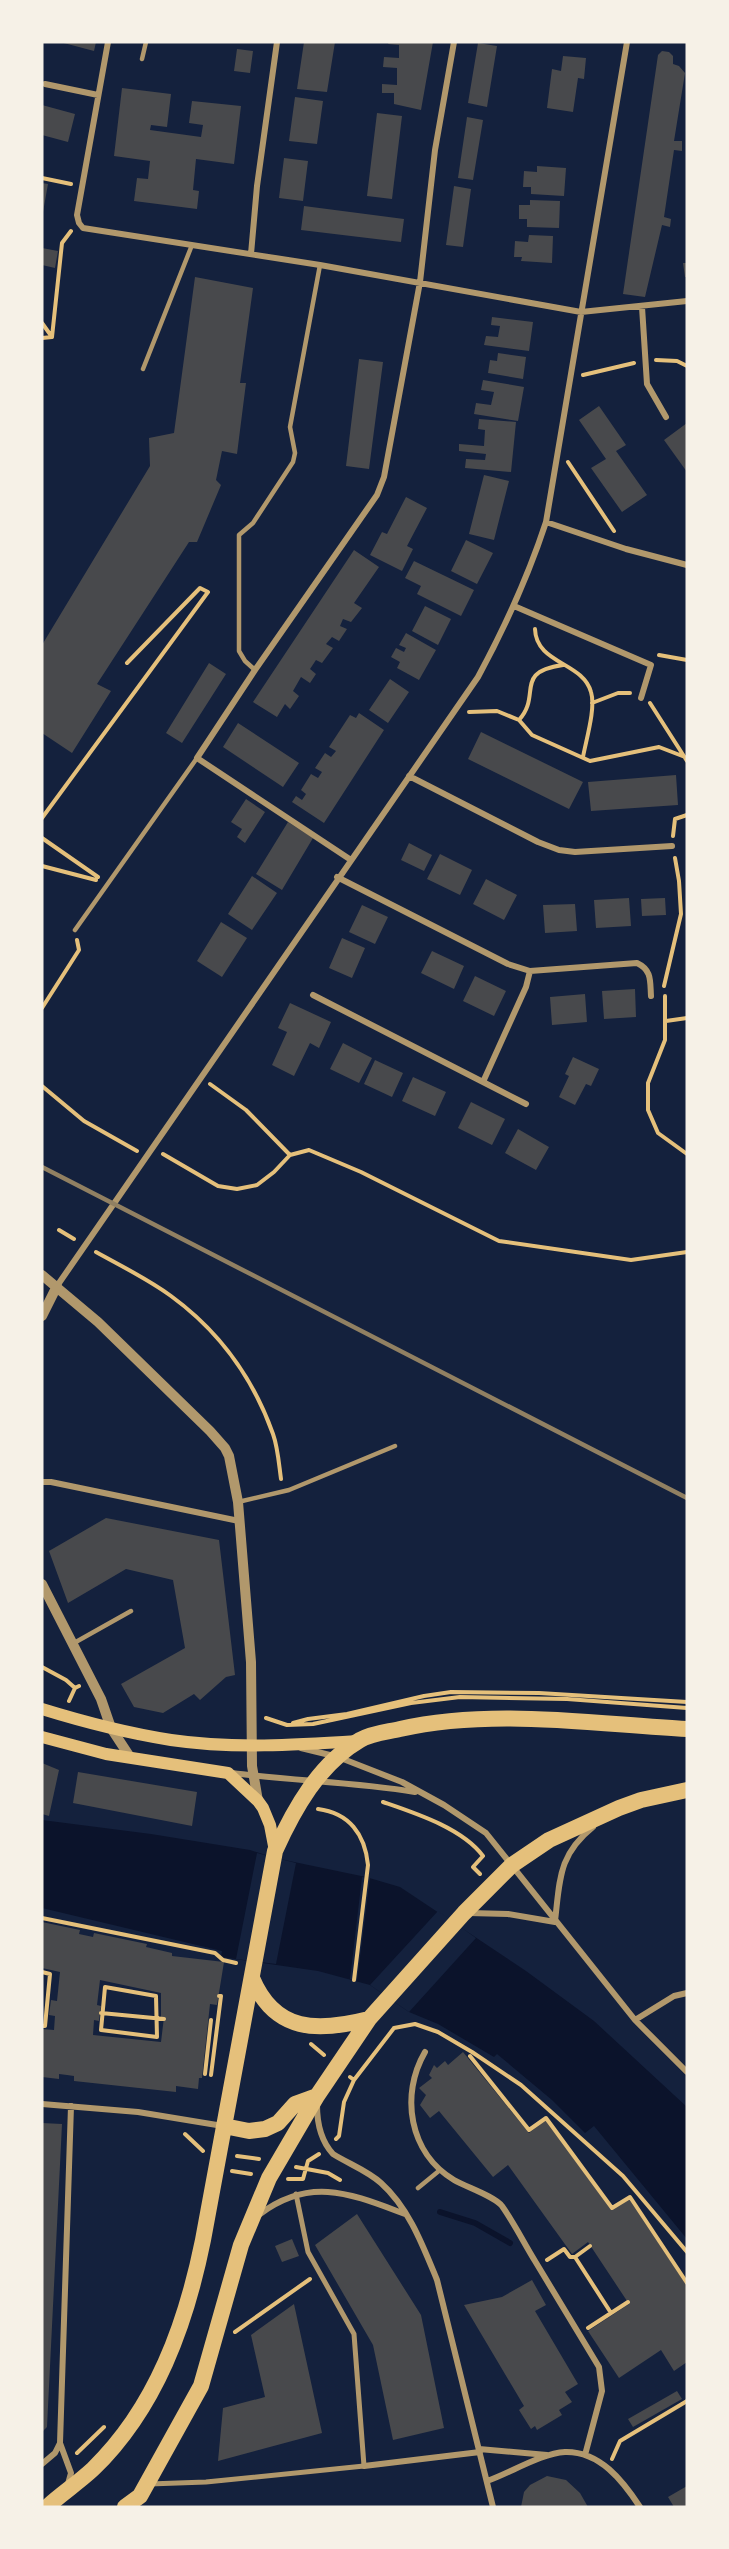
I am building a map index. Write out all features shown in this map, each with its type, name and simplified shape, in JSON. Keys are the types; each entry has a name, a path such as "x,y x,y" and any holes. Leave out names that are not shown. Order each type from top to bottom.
{"highway":[{"path":"47,2507 92,2469 112,2447 155,2385 184,2320 196,2276 219,2160 248,1972 275,1855 298,1805 314,1782 338,1757 359,1741 369,1736 426,1723 456,1719 516,1719 687,1729"},
{"path":"125,2507 140,2496 201,2385 241,2245 269,2178 319,2092 371,2016 459,1918 512,1865 549,1840 619,1808 641,1800 687,1790"},
{"path":"248,1972 259,1996 279,2016 291,2023 327,2027 371,2016"},
{"path":"224,2126 249,2131 265,2129 278,2122 295,2104 319,2092"}],"main road":[{"path":"42,1709 111,1728 172,1740 251,1745 359,1741"},
{"path":"42,1737 75,1748 228,1773 258,1800 270,1825 275,1855"}],"street":[{"path":"108,42 81,186 78,221 83,228 320,265 581,312 687,301"},
{"path":"251,254 256,186 278,42"},
{"path":"351,860 197,758 255,670 377,495 384,477 420,282 435,150 454,42"},
{"path":"42,1316 57,1287 74,1262 148,1157 337,877 477,677 514,606 533,563 546,522 627,42"},
{"path":"45,84 98,95"},
{"path":"642,307 647,384 666,417"},
{"path":"546,522 626,549 687,565"},
{"path":"514,606 651,665 641,698"},
{"path":"409,776 538,842 559,850 575,852 672,846"},
{"path":"337,877 508,964 530,971 637,963 646,968 650,976 651,996"},
{"path":"483,1082 526,987 530,971"},
{"path":"313,995 526,1104"},
{"path":"42,1275 98,1322 219,1441 229,1456 238,1502 251,1662 253,1777 258,1800"},
{"path":"42,1482 239,1521"},
{"path":"42,1584 105,1707 111,1728 130,1757"},
{"path":"288,1745 338,1757 402,1782 478,1827 512,1865 634,2020 687,2072"},
{"path":"228,1773 253,1777 369,1785 419,1793"},
{"path":"555,1922 560,1872 565,1860 583,1835 619,1808"},
{"path":"459,1918 489,1912 555,1922"},
{"path":"634,2020 674,1996 687,1993"},
{"path":"424,2052 413,2078 412,2117 417,2137 426,2155 440,2170 500,2203 599,2367 602,2391 585,2455"},
{"path":"319,2092 317,2121 328,2148 333,2154 375,2178 393,2197 419,2238 437,2280 493,2507"},
{"path":"42,2104 158,2115 224,2126"},
{"path":"61,2495 70,2480 71,2473 60,2443 71,2106"},
{"path":"250,2222 271,2206 296,2194 318,2190 334,2192 405,2214"},
{"path":"296,2194 308,2252 354,2334 364,2466"},
{"path":"42,2464 55,2453 60,2443"},
{"path":"140,2496 206,2482 364,2466 480,2451 550,2456"},
{"path":"487,2481 565,2452 585,2455 608,2467 624,2484 640,2507"}],"lane":[{"path":"142,59 146,42"},
{"path":"143,369 192,245"},
{"path":"255,670 244,661 239,651 239,535 253,523 293,462 295,453 290,427 320,265"},
{"path":"75,930 197,758"},
{"path":"238,1502 283,1492 395,1446"},
{"path":"72,1644 131,1611"},
{"path":"418,2188 440,2170"}],"path":[{"path":"42,178 81,186"},
{"path":"52,337 62,243 78,221"},
{"path":"42,323 52,337"},
{"path":"42,338 52,337"},
{"path":"570,378 644,360 676,361 687,366"},
{"path":"559,448 626,549"},
{"path":"42,818 208,592 200,588 127,663"},
{"path":"537,616 535,638 543,650 581,676 591,691 592,703 583,757"},
{"path":"651,665 660,654 687,660"},
{"path":"519,720 526,712 530,685 537,673 548,667 563,665"},
{"path":"592,703 618,693 630,693 650,702 686,759"},
{"path":"452,714 483,710 497,711 519,720 532,735 590,761 659,747 686,759"},
{"path":"687,815 675,819 672,846 679,881 681,914 664,986 665,1040 648,1083 648,1110 658,1133 687,1154"},
{"path":"42,838 108,884"},
{"path":"42,866 108,884"},
{"path":"679,881 687,881"},
{"path":"42,1008 79,950 75,930"},
{"path":"666,1021 687,1018"},
{"path":"201,1078 246,1110 290,1155"},
{"path":"42,1086 84,1121 148,1157"},
{"path":"153,1149 218,1186 237,1189 257,1185 274,1172 290,1155 309,1150 361,1172 499,1241 631,1260 687,1252"},
{"path":"59,1230 79,1242"},
{"path":"89,1248 169,1295 201,1319 237,1361 257,1396 274,1436 283,1492"},
{"path":"42,1666 75,1688"},
{"path":"252,1716 287,1725"},
{"path":"378,1801 421,1815 477,1849 483,1856 473,1867 492,1885"},
{"path":"318,1809 324,1802"},
{"path":"298,1805 335,1811 348,1821 363,1840 367,1852 354,1980"},
{"path":"42,1918 215,1953 223,1960 238,1964 248,1972"},
{"path":"42,1972 50,1974 45,2026 42,2026"},
{"path":"105,1987 156,1996 157,2019 157,2037 101,2030 105,1987"},
{"path":"211,2075 221,1996 219,1996"},
{"path":"101,2013 164,2019"},
{"path":"205,2074 210,2020 218,2021"},
{"path":"303,2043 311,2044 354,2080 394,2028 415,2024 452,2038 521,2085 552,2112 633,2186 687,2252"},
{"path":"470,2056 529,2130 552,2112"},
{"path":"546,2118 612,2208 630,2197 687,2283"},
{"path":"201,2149 219,2160 269,2178 303,2179 307,2169"},
{"path":"219,2160 277,2163 328,2173"},
{"path":"546,2261 564,2249 570,2257 575,2257 590,2246"},
{"path":"575,2257 611,2313"},
{"path":"235,2332 320,2273"},
{"path":"585,2330 628,2302"},
{"path":"608,2467 620,2441 687,2402"},
{"path":"67,2462 107,2424"}],"water":[{"path":"42,1820 250,1850 400,1887 526,1971 594,2021 687,2107 687,2239 594,2126 585,2133 552,2100 497,2054 494,2057 438,2024 409,2012 370,1985 318,1971 221,1957 222,1951 42,1908"}],"pier":[{"path":"257,1853 296,1863 276,1964 236,1959"},
{"path":"362,1877 370,1878 357,1981 350,1979"},
{"path":"438,1911 476,1938 409,2012 370,1985"}],"building":[{"path":"60,42 96,42 94,51"},
{"path":"304,42 335,42 327,92 297,89"},
{"path":"389,42 433,42 421,110 394,104 394,93 382,93 382,84 397,85 397,68 383,67 384,57 399,58 399,45 388,44"},
{"path":"478,43 497,46 487,107 468,103"},
{"path":"237,49 253,51 250,73 234,71"},
{"path":"662,51 669,52 673,56 673,64 679,66 685,73 674,141 682,141 682,151 674,150 664,217 671,219 670,227 662,225 645,297 623,294 658,55"},
{"path":"563,56 586,58 584,79 578,78 573,112 547,108 552,69 561,71"},
{"path":"122,88 171,94 167,127 151,125 150,130 201,137 203,125 189,123 192,101 241,106 234,164 196,159 193,190 199,191 197,209 134,201 137,178 148,179 150,161 114,156"},
{"path":"295,97 323,101 317,144 289,141"},
{"path":"42,105 75,114 68,142 42,135"},
{"path":"377,113 402,116 392,199 367,196"},
{"path":"467,117 483,120 473,180 458,178"},
{"path":"284,158 308,161 303,201 279,198"},
{"path":"537,166 566,168 564,196 531,194 531,187 523,187 524,171 537,172"},
{"path":"42,183 48,184 43,212 42,212"},
{"path":"454,186 471,189 463,247 446,245"},
{"path":"530,200 560,201 559,228 527,227 527,219 519,219 519,205 530,205"},
{"path":"304,206 404,219 401,242 301,230"},
{"path":"529,235 553,236 552,263 521,261 522,257 514,257 515,241 528,242"},
{"path":"42,248 58,251 55,268 42,265"},
{"path":"683,263 687,263 687,277 685,277"},
{"path":"195,277 253,288 240,383 246,383 237,454 222,451 216,480 221,485 197,542 189,542 97,684 111,691 72,753 42,733 42,645 150,466 149,438 174,433"},
{"path":"492,317 533,322 529,351 484,345 486,336 498,337 500,326 491,325"},
{"path":"498,353 526,357 523,379 488,373 490,360 497,361"},
{"path":"359,359 383,362 369,469 346,466"},
{"path":"483,380 524,387 518,421 474,414 476,403 491,405 494,392 481,390"},
{"path":"599,406 626,445 616,451 647,495 622,512 591,468 606,459 579,420"},
{"path":"479,419 516,422 511,472 465,468 466,459 485,460 486,454 459,451 459,444 484,446 485,430 478,429"},
{"path":"687,423 687,472 664,440"},
{"path":"484,475 509,481 494,540 469,534"},
{"path":"406,497 427,508 407,546 413,549 402,571 370,555 382,532 387,534"},
{"path":"466,540 493,553 477,584 451,571"},
{"path":"354,550 379,567 354,603 362,608 351,622 343,619 340,626 347,629 339,641 332,637 326,644 333,648 322,663 316,660 310,669 316,674 310,683 301,677 293,691 299,696 290,709 285,704 277,717 253,702"},
{"path":"414,561 474,590 461,616 417,594 421,586 405,578"},
{"path":"425,606 451,619 438,645 412,631"},
{"path":"406,633 436,650 419,680 397,668 400,662 391,657 396,648 404,652 406,648 399,645"},
{"path":"209,663 226,674 182,743 166,733"},
{"path":"390,679 409,692 388,723 369,710"},
{"path":"359,713 384,730 324,823 292,802 296,796 302,800 306,794 301,790 311,774 318,778 322,772 315,768 325,753 331,757 336,751 329,747 350,715 356,718"},
{"path":"238,723 299,763 283,787 223,747"},
{"path":"481,732 583,782 569,809 468,759"},
{"path":"676,775 678,805 591,811 588,782"},
{"path":"246,799 265,812 245,843 237,837 242,829 231,822"},
{"path":"288,822 313,838 282,890 256,874"},
{"path":"409,843 432,855 424,871 401,860"},
{"path":"440,854 472,870 460,895 427,879"},
{"path":"252,876 277,893 252,930 228,914"},
{"path":"486,879 517,895 504,920 473,904"},
{"path":"629,898 631,926 596,928 594,900"},
{"path":"665,898 666,915 642,916 641,899"},
{"path":"575,904 577,931 545,933 543,905"},
{"path":"362,905 388,917 375,944 349,932"},
{"path":"221,922 247,938 222,977 197,961"},
{"path":"342,938 365,948 352,978 329,968"},
{"path":"432,951 464,966 454,989 421,973"},
{"path":"475,976 506,991 494,1016 463,1001"},
{"path":"635,989 636,1017 604,1019 602,991"},
{"path":"585,994 587,1022 552,1025 550,997"},
{"path":"290,1003 331,1022 319,1048 310,1043 294,1076 272,1065 287,1032 278,1028"},
{"path":"343,1043 372,1058 359,1083 330,1069"},
{"path":"573,1057 599,1069 591,1086 586,1084 575,1105 559,1097 569,1076 565,1074"},
{"path":"375,1060 403,1073 392,1097 364,1084"},
{"path":"413,1077 446,1092 435,1116 402,1101"},
{"path":"471,1102 505,1119 492,1145 458,1128"},
{"path":"518,1129 549,1147 536,1170 505,1153"},
{"path":"106,1518 219,1540 235,1675 226,1677 200,1700 194,1694 163,1713 134,1707 121,1684 185,1648 173,1580 126,1569 68,1603 49,1551"},
{"path":"42,1763 59,1770 49,1816 42,1814"},
{"path":"78,1772 197,1792 192,1826 73,1803"},
{"path":"42,1922 80,1930 79,1934 93,1937 94,1933 147,1944 146,1947 172,1953 172,1956 224,1962 217,2005 210,2004 202,2078 199,2078 198,2089 176,2086 176,2092 74,2081 74,2076 59,2074 59,2079 42,2077 42,2029 54,2030 55,2016 49,2015 51,2000 57,2001 60,1972 42,1968","holes":["100,1980 161,1993 161,2017 164,2017 161,2042 93,2035 94,2020 99,2021 101,2006 97,2005"]},
{"path":"463,2052 529,2133 546,2120 611,2210 629,2199 687,2286 687,2362 674,2371 661,2350 619,2378 588,2331 629,2304 588,2242 572,2254 508,2165 493,2177 439,2111 430,2118 420,2105 426,2095 419,2088 432,2078 429,2075 434,2065 437,2068 445,2061 448,2065"},
{"path":"42,2123 62,2124 47,2427 42,2432"},
{"path":"357,2214 421,2315 444,2428 393,2440 373,2345 315,2245"},
{"path":"292,2239 299,2256 282,2262 275,2246"},
{"path":"532,2280 546,2305 535,2311 578,2384 565,2392 572,2402 559,2410 562,2415 537,2430 535,2426 531,2429 519,2410 524,2406 464,2305 502,2297"},
{"path":"294,2304 322,2433 218,2461 223,2408 265,2397 251,2335"},
{"path":"677,2391 682,2399 633,2427 628,2419"},
{"path":"547,2476 566,2480 580,2493 588,2507 521,2507 524,2492 530,2485"},
{"path":"687,2486 687,2507 674,2507 668,2497"}],"waterway":[{"path":"440,2212 475,2223 510,2243"}],"railway":[{"path":"42,1167 687,1498"}]}
